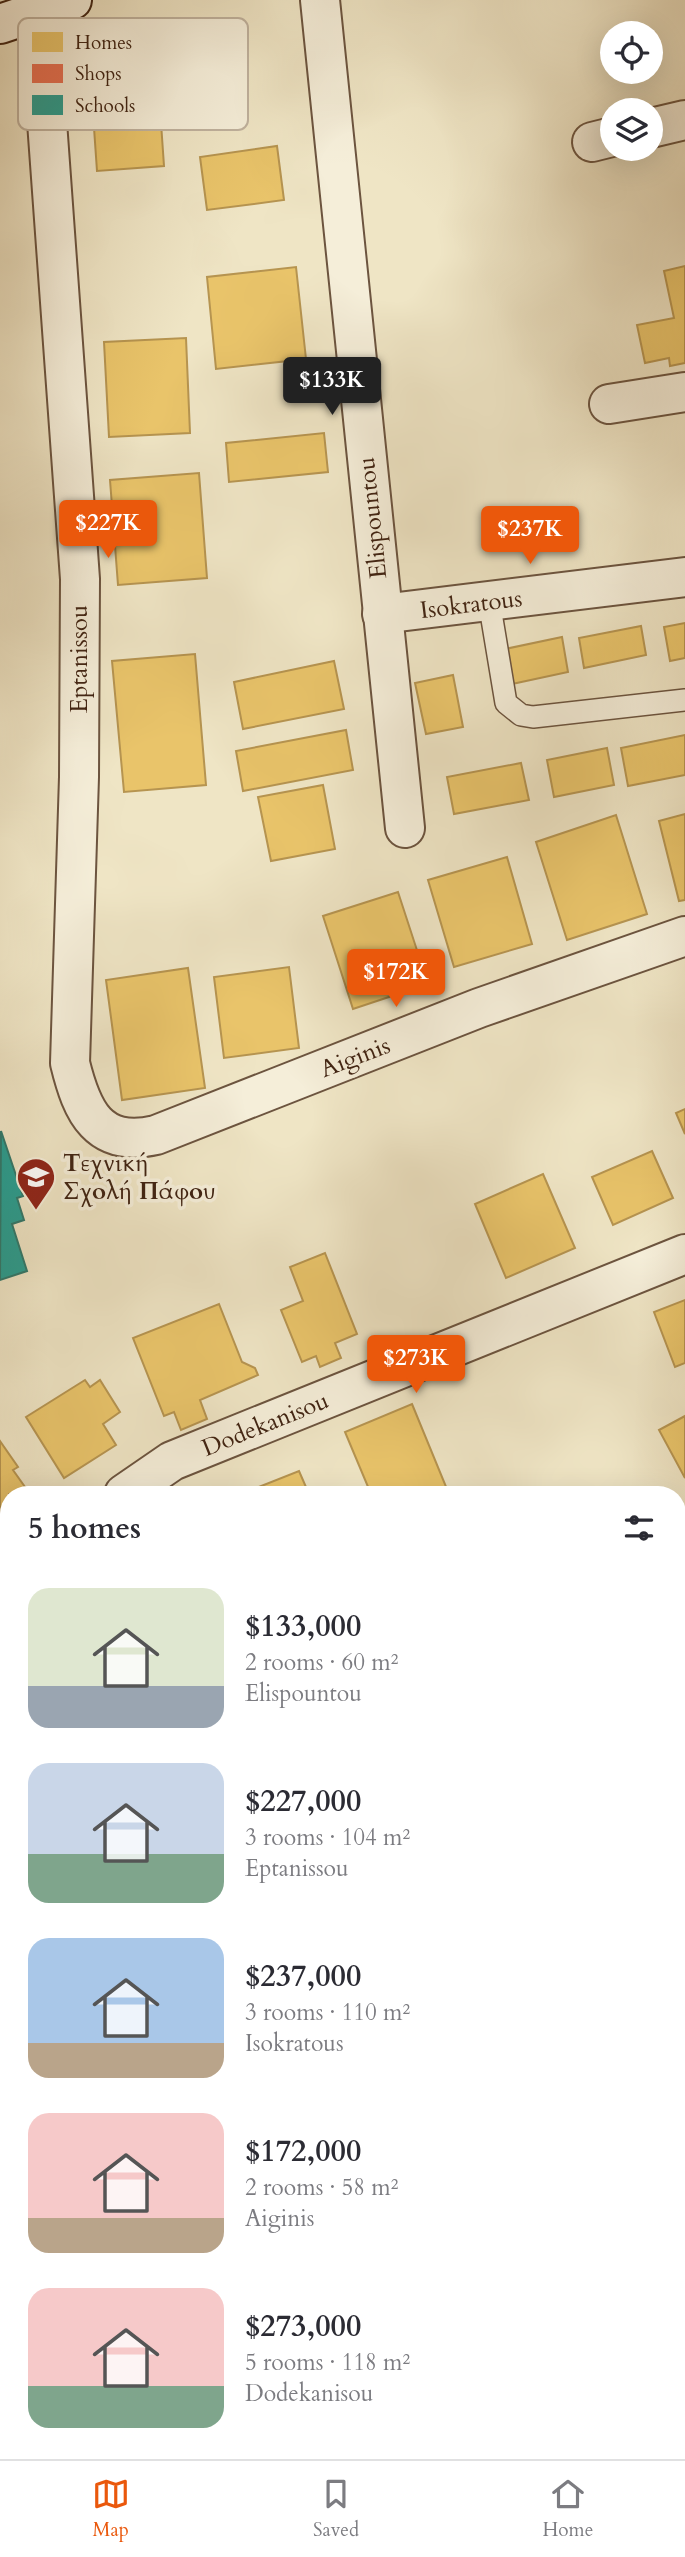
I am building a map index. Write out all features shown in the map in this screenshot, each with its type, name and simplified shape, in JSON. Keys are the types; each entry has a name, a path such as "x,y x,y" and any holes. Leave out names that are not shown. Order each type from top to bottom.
{"street":[{"name":"Elispountou","path":"320,0 405,828"},
{"path":"0,24 59,3"},
{"path":"663,125 685,120"},
{"name":"Eptanissou","path":"64,130 80,579 79,777 71,1063 82,1105 104,1129"},
{"path":"609,404 685,393"},
{"name":"Isokratous","path":"382,614 685,578"},
{"name":"Aiginis","path":"104,1129 117,1136 136,1139 156,1135 479,1008 685,936"},
{"name":"Dodekanisou","path":"136,1486 172,1461 685,1254"}],"lane":[{"path":"489,601 506,703 521,715 533,717 685,700"}],"building: Homes":[{"path":"94,130 162,130 164,166 97,171"},
{"path":"277,146 284,200 207,210 200,157"},
{"path":"685,266 685,363 670,366 669,358 645,363 637,325 674,318 664,271"},
{"path":"296,267 306,359 216,369 207,277"},
{"path":"186,338 190,433 109,437 104,342"},
{"path":"324,433 328,472 229,482 226,443"},
{"path":"199,473 207,578 118,585 110,480"},
{"path":"685,623 685,658 670,661 664,627"},
{"path":"641,626 646,655 584,668 579,638"},
{"path":"562,637 568,672 512,684 505,649"},
{"path":"195,654 206,785 124,792 112,661"},
{"path":"334,661 344,709 243,729 234,682"},
{"path":"453,675 463,727 426,734 415,683"},
{"path":"346,730 353,770 243,791 236,751"},
{"path":"685,735 685,775 628,786 621,748"},
{"path":"607,748 614,785 554,797 547,760"},
{"path":"521,763 529,800 454,814 447,777"},
{"path":"323,785 335,849 271,861 258,797"},
{"path":"685,814 685,900 679,901 659,821"},
{"path":"616,815 647,914 567,940 536,842"},
{"path":"507,857 532,944 454,967 428,880"},
{"path":"398,892 428,984 353,1009 323,916"},
{"path":"289,967 299,1048 224,1058 214,977"},
{"path":"188,968 205,1088 122,1100 106,980"},
{"path":"685,1109 685,1134 676,1113"},
{"path":"652,1151 673,1198 613,1225 592,1177"},
{"path":"543,1174 575,1248 506,1278 475,1204"},
{"path":"325,1253 357,1334 335,1343 341,1358 320,1367 316,1356 302,1362 281,1310 303,1301 290,1267"},
{"path":"685,1300 685,1363 675,1367 654,1312"},
{"path":"219,1304 242,1362 255,1368 258,1375 200,1400 207,1419 181,1430 174,1412 164,1416 133,1338"},
{"path":"85,1380 90,1387 100,1380 120,1412 103,1424 116,1445 64,1478 26,1417"},
{"path":"412,1404 446,1486 368,1486 345,1432"},
{"path":"685,1416 685,1478 659,1430"},
{"path":"0,1441 18,1467 13,1470 24,1486 0,1486"},
{"path":"299,1471 306,1486 261,1486"}],"building: Schools":[{"path":"1,1131 23,1196 17,1198 24,1220 12,1224 27,1271 0,1280"}],"place":[{"name":"Τεχνική Σχολή Πάφου","path":"36,1211"}]}
